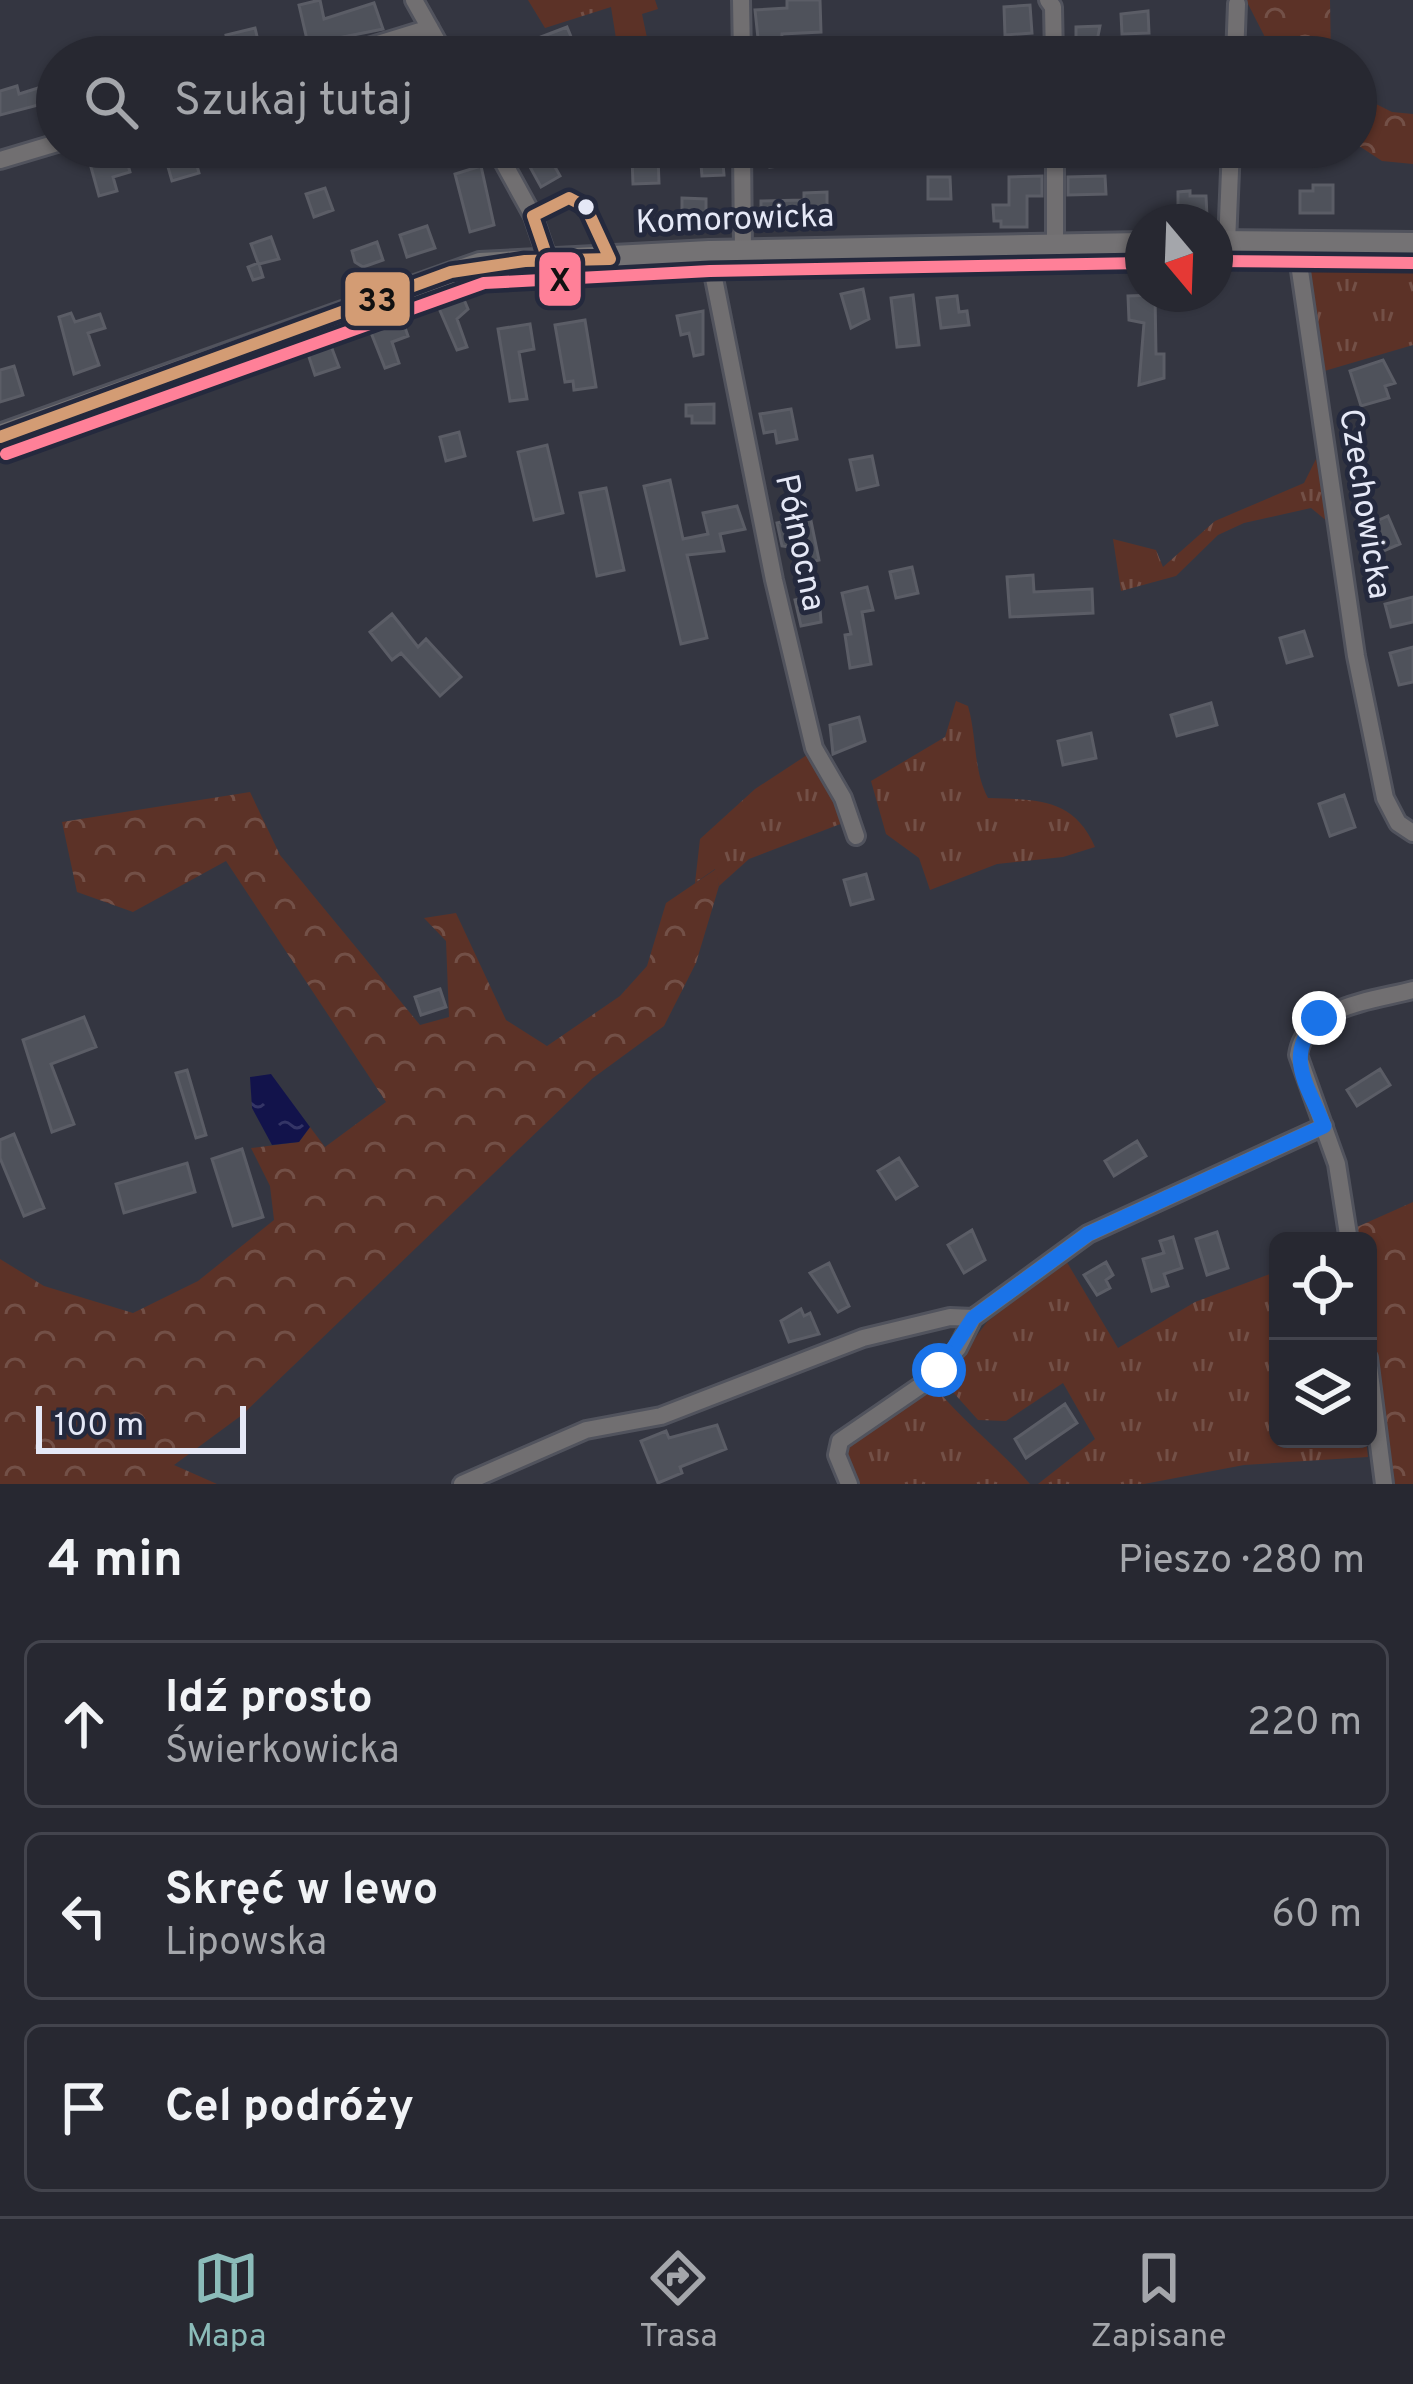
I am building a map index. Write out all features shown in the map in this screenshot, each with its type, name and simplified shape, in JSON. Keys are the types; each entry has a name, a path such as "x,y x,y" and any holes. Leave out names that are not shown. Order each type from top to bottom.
{"street":[{"path":"414,0 434,36"},
{"path":"741,0 742,36"},
{"path":"1048,0 1053,7 1054,36"},
{"path":"1235,36 1237,4"},
{"path":"404,36 430,28"},
{"path":"0,160 36,149"},
{"path":"507,168 533,216 548,260"},
{"path":"742,168 743,253"},
{"path":"1054,168 1055,246"},
{"path":"1225,204 1229,168"},
{"path":"1233,243 1413,245"},
{"name":"Czechowicka","path":"1296,243 1360,676 1385,798 1398,823 1413,833"},
{"name":"Komorowicka","path":"0,437 451,272 548,260 709,253 1125,244"},
{"name":"Północna","path":"709,253 774,580 814,748 843,798 856,836"},
{"path":"1348,1232 1337,1164 1298,1055 1300,1038 1319,1018 1413,990"},
{"path":"849,1484 837,1455 840,1441 926,1382 958,1348 973,1318 1088,1234 1324,1126"},
{"path":"462,1484 586,1430 661,1416 880,1333 950,1317 973,1318"},
{"path":"1377,1429 1384,1484"}],"green space":[{"path":"528,0 655,0 658,9 642,14 647,36 616,36 611,7 545,28"},
{"path":"1246,0 1330,0 1331,36 1264,36"},
{"path":"1377,104 1413,114 1413,164 1377,158"},
{"path":"1305,254 1413,255 1413,345 1321,372"},
{"path":"1316,459 1328,522 1311,508 1244,523 1218,535 1176,576 1121,591 1113,539 1156,550 1163,567 1215,521 1304,483"},
{"path":"956,701 968,706 988,798 1051,804 1076,819 1095,847 1063,857 997,864 930,890 919,858 886,834 871,781 945,737"},
{"path":"810,753 843,823 749,859 719,886 715,869 695,883 700,839 755,789"},
{"path":"250,792 280,855 420,1025 449,1017 446,941 424,918 456,913 506,1020 547,1046 620,996 647,966 666,903 716,869 719,886 696,963 664,1026 593,1078 242,1415 174,1465 217,1484 0,1484 0,1259 44,1286 133,1313 198,1281 274,1220 270,1186 251,1148 299,1142 310,1127 325,1147 386,1102 226,861 133,912 77,892 62,822"},
{"path":"1413,1202 1413,1484 1395,1484 1377,1364 1377,1232 1358,1232 1357,1227"},
{"path":"1065,1259 1118,1348 1195,1302 1269,1274 1269,1448 1367,1448 1368,1457 1244,1465 1144,1484 1038,1484 1095,1439 1063,1383 1006,1421 978,1420 943,1381 987,1322"},
{"path":"934,1386 1030,1484 857,1484 846,1448"}],"water":[{"path":"271,1074 310,1127 299,1142 272,1145 252,1108 250,1077"}],"building":[{"path":"320,0 324,19 374,3 383,29 348,36 306,36 299,5"},
{"path":"787,0 820,0 821,32 758,36 755,10 787,8"},
{"path":"1030,5 1032,33 1005,35 1004,7"},
{"path":"1148,11 1149,33 1122,34 1121,14"},
{"path":"1100,26 1098,36 1076,36 1076,27"},
{"path":"567,27 571,36 544,36"},
{"path":"255,28 257,36 226,36"},
{"path":"17,86 19,94 36,89 36,106 0,115 0,91"},
{"path":"91,168 129,168 130,172 113,177 117,191 99,196"},
{"path":"168,168 198,168 199,173 172,181"},
{"path":"481,168 494,225 470,232 455,174"},
{"path":"531,168 556,168 560,176 541,187"},
{"path":"632,168 658,168 659,183 633,184"},
{"path":"701,168 723,168 724,175 702,176"},
{"path":"1042,176 1042,196 1027,196 1027,227 1001,227 1001,221 994,221 993,205 1009,205 1009,177"},
{"path":"1105,176 1106,194 1068,195 1068,177"},
{"path":"928,177 950,177 951,199 928,199"},
{"path":"1313,185 1333,185 1333,213 1300,213 1300,191 1313,191"},
{"path":"325,188 333,210 314,217 306,194"},
{"path":"827,192 827,214 761,222 761,201 804,200 804,193"},
{"path":"1178,192 1206,196 1206,204 1178,204"},
{"path":"682,198 706,199 706,231 682,231"},
{"path":"427,226 435,248 407,257 400,235"},
{"path":"271,237 279,259 259,264 263,277 253,280 248,267 258,263 251,244"},
{"path":"377,242 383,260 363,267 355,262 352,251"},
{"path":"863,289 869,319 851,328 841,294"},
{"path":"460,290 468,309 457,319 467,347 457,350 435,299"},
{"path":"913,295 919,345 897,347 891,298"},
{"path":"957,296 959,312 967,311 969,325 941,328 937,298"},
{"path":"703,311 703,354 694,356 689,333 681,335 677,316"},
{"path":"1129,312 1155,312 1156,354 1164,354 1164,378 1139,385 1144,323 1129,320"},
{"path":"71,313 75,322 100,314 105,328 88,333 99,365 74,374 59,317"},
{"path":"400,313 408,336 392,342 399,363 385,368 368,325"},
{"path":"585,320 596,387 574,390 573,381 565,382 555,325"},
{"path":"530,324 534,349 519,352 527,399 510,401 498,329"},
{"path":"331,346 339,367 315,375 308,354"},
{"path":"1383,360 1395,383 1385,386 1389,398 1361,406 1350,371"},
{"path":"14,366 23,395 0,402 0,370"},
{"path":"714,404 714,423 692,423 692,416 686,416 686,405"},
{"path":"791,409 797,439 777,443 775,431 764,433 760,414"},
{"path":"459,432 465,456 446,461 440,437"},
{"path":"547,445 563,513 534,520 518,452"},
{"path":"872,456 878,485 857,490 850,460"},
{"path":"670,480 683,539 708,534 703,513 737,506 745,529 720,534 724,551 687,555 707,638 681,644 644,486"},
{"path":"606,488 624,570 597,576 580,493"},
{"path":"810,516 819,560 801,564 797,548 782,546 777,523"},
{"path":"1388,516 1400,544 1381,552 1370,524"},
{"path":"912,567 918,593 896,598 890,572"},
{"path":"1033,575 1034,592 1092,589 1093,613 1010,617 1007,577"},
{"path":"867,587 873,610 862,612 871,664 850,668 845,635 851,634 842,593"},
{"path":"819,595 821,622 801,626 795,600"},
{"path":"1413,597 1413,622 1391,627 1385,604"},
{"path":"392,614 418,647 426,639 461,677 440,696 401,653 392,660 370,632"},
{"path":"1304,631 1312,656 1287,663 1280,638"},
{"path":"1413,647 1413,682 1399,685 1390,653"},
{"path":"1211,703 1217,725 1177,736 1171,715"},
{"path":"859,717 865,741 833,754 830,725"},
{"path":"1091,733 1096,758 1063,765 1058,741"},
{"path":"1344,795 1355,827 1330,836 1319,804"},
{"path":"866,874 873,899 851,905 844,880"},
{"path":"440,989 446,1007 421,1015 415,997"},
{"path":"84,1017 96,1047 51,1064 74,1124 52,1132 23,1040"},
{"path":"1380,1069 1390,1085 1357,1106 1347,1090"},
{"path":"187,1070 206,1135 196,1138 176,1073"},
{"path":"14,1134 44,1208 24,1216 0,1158 0,1140"},
{"path":"1137,1141 1146,1156 1114,1176 1105,1161"},
{"path":"242,1149 263,1217 233,1226 212,1159"},
{"path":"899,1158 917,1186 896,1199 878,1171"},
{"path":"187,1163 195,1192 124,1213 116,1184"},
{"path":"972,1230 985,1260 964,1273 948,1245"},
{"path":"1217,1232 1228,1268 1207,1275 1196,1239"},
{"path":"1173,1237 1182,1268 1164,1274 1168,1286 1152,1291 1143,1259 1164,1253 1160,1241"},
{"path":"1106,1262 1113,1275 1106,1280 1110,1288 1097,1295 1084,1275"},
{"path":"829,1263 849,1306 838,1312 810,1273"},
{"path":"801,1309 804,1316 810,1313 819,1334 789,1342 781,1321"},
{"path":"1065,1404 1077,1423 1026,1458 1015,1439"},
{"path":"717,1425 726,1449 680,1467 682,1473 658,1483 641,1441 666,1431 669,1438"}],"transit line":[{"name":"33","path":"0,437 451,272 525,261 610,259 586,207 569,198 533,216 548,260"},
{"name":"X","path":"1233,261 1413,263"},
{"name":"X","path":"6,454 484,283 710,271 1125,263"}],"route":[{"path":"939,1370 958,1348 973,1318 1088,1234 1324,1126 1298,1055 1300,1038 1319,1018"}]}
